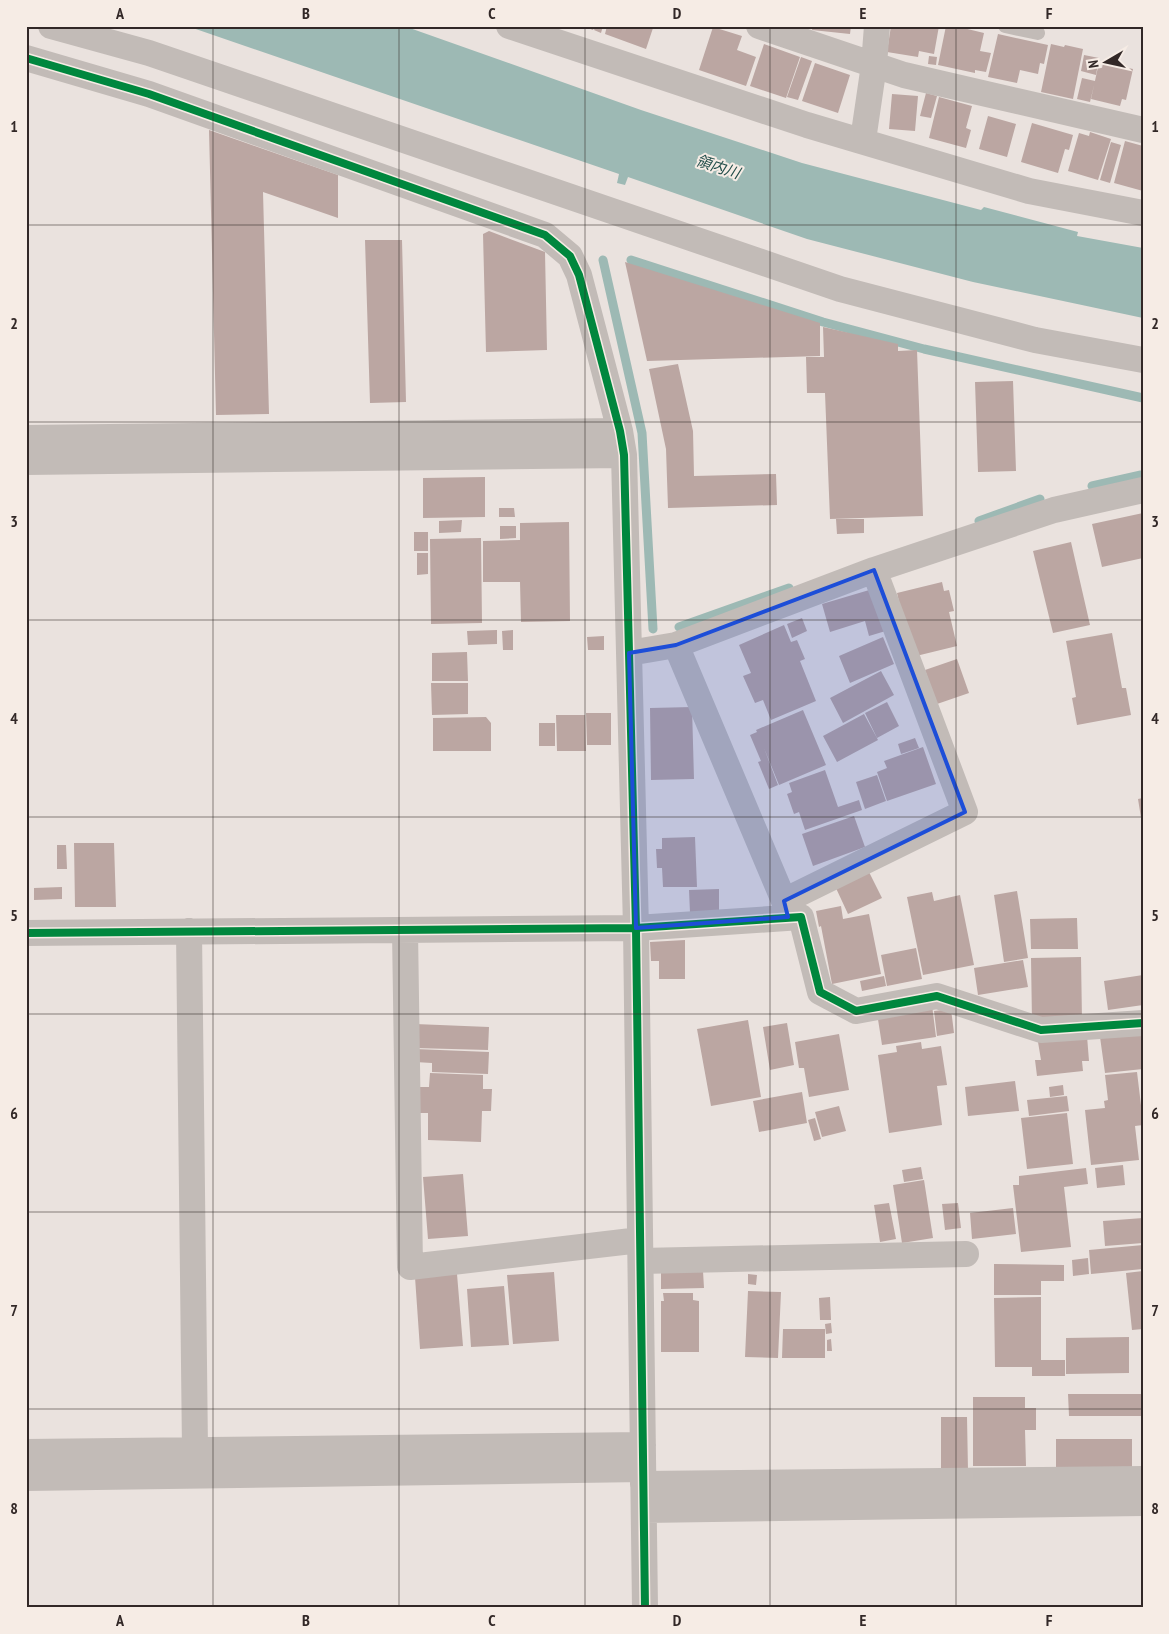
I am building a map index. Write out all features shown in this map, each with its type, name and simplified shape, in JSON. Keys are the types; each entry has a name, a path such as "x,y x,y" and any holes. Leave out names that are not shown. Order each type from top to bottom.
{"street":[{"path":"51,26 149,53 840,289 1035,340 1143,360"},
{"path":"760,26 904,75 1143,130"},
{"path":"863,140 874,65 877,26"},
{"path":"513,27 807,125 1029,190 1124,210 1143,212"},
{"path":"26,58 149,94 545,235 570,256 579,276 622,443 636,928 645,1608"},
{"path":"26,438 622,443"},
{"path":"26,462 622,443"},
{"path":"629,653 676,644 874,570 1054,510 1143,490"},
{"path":"26,933 636,928 786,909 966,812 874,570"},
{"path":"676,644 786,909 801,916 820,992 856,1011 937,996 1041,1030 1143,1024"},
{"path":"406,930 410,1267 640,1250 966,1254"},
{"path":"189,931 196,1450"},
{"path":"26,1452 196,1450 643,1466 1143,1479"},
{"path":"26,1478 643,1466"},
{"path":"644,1510 1143,1503"}],"lane":[{"path":"1005,26 1038,33"}],"highlighted area":[{"path":"874,570 965,812 784,901 788,917 636,928 629,653 676,645"}],"water":[{"name":"領内川","path":"187,26 404,26 641,110 802,163 981,210 984,207 1078,232 1077,236 1143,248 1143,318 973,282 807,239 628,177 625,185 617,183 619,174"}],"building":[{"path":"582,26 595,26 593,30"},
{"path":"596,26 603,26 601,33 594,30"},
{"path":"607,26 657,26 656,29 653,28 646,49 605,34"},
{"path":"813,26 851,26 850,34 812,30"},
{"path":"891,26 939,26 934,54 919,51 918,57 887,52"},
{"path":"946,26 955,26 984,33 980,51 991,53 986,72 975,70 975,73 938,65"},
{"path":"713,27 742,36 737,50 756,57 746,86 699,70"},
{"path":"998,34 1048,45 1044,64 1040,63 1038,74 1020,70 1017,83 988,77"},
{"path":"764,44 800,57 786,98 750,86"},
{"path":"1051,44 1083,49 1073,99 1041,92"},
{"path":"1084,55 1099,58 1096,75 1081,71"},
{"path":"929,56 937,57 936,65 928,64"},
{"path":"801,57 812,61 798,100 787,97"},
{"path":"815,63 850,75 838,113 802,101"},
{"path":"1103,63 1133,69 1126,100 1122,99 1120,106 1091,99 1098,67 1102,68"},
{"path":"1082,78 1095,81 1090,102 1077,99"},
{"path":"926,93 937,96 931,118 920,116"},
{"path":"892,94 918,96 915,131 889,129"},
{"path":"939,97 972,106 966,128 971,130 966,148 929,138"},
{"path":"988,116 1016,124 1007,157 979,149"},
{"path":"1032,123 1073,135 1069,150 1065,149 1058,173 1021,162"},
{"path":"209,130 338,175 338,218 263,192 269,414 216,415"},
{"path":"1090,132 1111,139 1098,180 1068,171 1079,133 1089,136"},
{"path":"1125,141 1143,146 1143,191 1114,183"},
{"path":"1111,142 1121,145 1110,183 1100,180"},
{"path":"489,231 545,252 547,350 486,352 483,234"},
{"path":"365,240 402,240 406,402 370,403"},
{"path":"625,262 820,323 820,356 647,361"},
{"path":"823,327 898,344 898,351 917,350 923,516 830,519 825,393 807,393 806,357 824,357"},
{"path":"678,364 693,431 694,476 776,474 777,505 668,508 666,449 649,369"},
{"path":"1013,381 1016,471 978,472 975,382"},
{"path":"485,477 485,517 423,518 423,478"},
{"path":"499,508 514,508 515,517 499,517"},
{"path":"1143,513 1143,558 1102,567 1092,524"},
{"path":"836,519 864,519 864,533 837,534"},
{"path":"462,520 461,532 439,533 439,521"},
{"path":"569,522 570,621 521,622 520,582 483,582 483,541 520,540 520,523"},
{"path":"500,526 516,526 516,538 500,539"},
{"path":"414,532 428,532 428,551 414,551"},
{"path":"481,538 482,623 431,624 430,539"},
{"path":"1071,542 1090,625 1053,633 1033,551"},
{"path":"417,553 428,553 428,574 417,575"},
{"path":"942,582 944,591 949,590 954,611 949,612 957,646 912,657 897,593"},
{"path":"876,588 889,630 869,636 865,621 830,632 822,604"},
{"path":"802,618 807,631 792,638 787,624"},
{"path":"784,625 791,642 797,640 805,659 800,661 816,701 771,720 763,700 755,703 743,676 751,673 739,645"},
{"path":"497,630 497,644 468,645 467,631"},
{"path":"513,630 513,650 503,650 502,631"},
{"path":"1112,633 1122,688 1126,688 1131,715 1077,725 1072,698 1076,697 1066,641"},
{"path":"604,636 604,650 588,650 587,637"},
{"path":"883,637 894,664 850,683 839,656"},
{"path":"467,652 468,681 432,681 432,653"},
{"path":"957,659 969,693 937,704 925,670"},
{"path":"881,671 894,695 843,723 830,698"},
{"path":"431,683 468,683 468,714 432,715"},
{"path":"887,702 899,726 877,738 865,713"},
{"path":"692,707 694,779 651,780 650,708"},
{"path":"803,710 826,765 779,785 764,748 778,785 769,789 758,762 761,761 750,735 757,732 756,730"},
{"path":"586,713 611,713 611,745 587,745"},
{"path":"864,714 878,740 837,762 823,736"},
{"path":"556,715 585,715 586,751 557,751"},
{"path":"486,717 491,723 491,751 433,751 433,718"},
{"path":"539,723 555,723 555,746 539,746"},
{"path":"915,738 919,748 901,754 898,744"},
{"path":"923,747 936,784 887,801 877,772 887,768 884,761"},
{"path":"825,770 838,807 859,800 862,810 805,830 799,812 794,814 787,794 792,792 789,783"},
{"path":"877,775 886,801 865,809 856,782"},
{"path":"1143,798 1143,824 1142,824 1138,799"},
{"path":"854,816 865,847 813,866 802,834"},
{"path":"695,837 697,887 663,887 662,868 657,868 656,849 662,849 662,838"},
{"path":"74,843 114,843 116,907 75,907"},
{"path":"57,845 66,845 67,869 57,869"},
{"path":"868,870 882,898 848,914 835,886"},
{"path":"62,887 62,899 34,900 34,888"},
{"path":"719,889 719,913 690,913 689,890"},
{"path":"1017,891 1028,958 1004,962 994,895"},
{"path":"932,892 934,901 960,895 974,965 923,975 907,897"},
{"path":"841,906 843,919 869,914 881,974 832,984 821,926 819,927 816,911"},
{"path":"1077,918 1078,949 1031,949 1030,919"},
{"path":"685,940 685,979 659,979 659,961 651,961 650,942"},
{"path":"916,948 922,979 887,986 881,955"},
{"path":"1081,957 1082,1020 1032,1021 1031,958"},
{"path":"1023,960 1028,987 978,995 974,968"},
{"path":"1143,975 1143,1005 1108,1010 1104,981"},
{"path":"884,976 886,986 862,991 860,981"},
{"path":"932,1005 936,1037 882,1045 877,1013"},
{"path":"951,1009 954,1033 937,1036 934,1011"},
{"path":"748,1020 761,1097 711,1106 697,1029"},
{"path":"787,1023 794,1065 770,1070 763,1027"},
{"path":"415,1024 489,1027 488,1050 415,1048"},
{"path":"1143,1032 1143,1069 1105,1073 1100,1037"},
{"path":"839,1034 849,1090 809,1097 804,1068 799,1068 795,1042"},
{"path":"1087,1036 1089,1061 1082,1061 1083,1071 1037,1076 1035,1060 1041,1060 1038,1042"},
{"path":"921,1042 922,1049 941,1046 947,1085 937,1086 942,1125 889,1133 878,1055 897,1052 896,1046"},
{"path":"415,1049 489,1052 488,1074 432,1072 432,1063 415,1062"},
{"path":"1137,1072 1143,1122 1143,1125 1135,1126 1139,1160 1091,1165 1085,1110 1105,1108 1104,1101 1108,1100 1105,1075"},
{"path":"430,1073 483,1075 483,1089 492,1089 491,1111 482,1111 481,1142 428,1140 428,1113 419,1113 420,1087 429,1087"},
{"path":"1015,1081 1019,1111 968,1116 965,1087"},
{"path":"1063,1085 1064,1095 1050,1097 1049,1087"},
{"path":"802,1092 807,1123 759,1132 753,1101"},
{"path":"1067,1096 1069,1111 1029,1116 1027,1100"},
{"path":"839,1106 846,1131 822,1137 815,1112"},
{"path":"1067,1113 1073,1164 1027,1169 1021,1118"},
{"path":"815,1118 821,1139 814,1141 808,1120"},
{"path":"1123,1165 1125,1185 1097,1188 1095,1168"},
{"path":"921,1167 923,1179 904,1182 902,1170"},
{"path":"1086,1168 1088,1184 1064,1187 1071,1247 1021,1252 1013,1185 1019,1185 1019,1176"},
{"path":"463,1174 468,1236 428,1239 423,1177"},
{"path":"924,1180 933,1238 902,1243 893,1185"},
{"path":"889,1203 896,1239 880,1242 874,1205"},
{"path":"958,1203 961,1228 945,1230 942,1204"},
{"path":"1013,1208 1016,1234 972,1239 970,1213"},
{"path":"1143,1218 1143,1243 1105,1246 1103,1221"},
{"path":"1143,1245 1143,1269 1091,1274 1089,1250"},
{"path":"1088,1258 1089,1274 1073,1276 1072,1260"},
{"path":"994,1264 1064,1265 1064,1281 1041,1281 1041,1295 994,1295"},
{"path":"661,1271 703,1271 704,1288 661,1289"},
{"path":"1143,1271 1143,1329 1132,1330 1126,1273"},
{"path":"554,1272 559,1341 513,1344 507,1275"},
{"path":"457,1274 463,1346 420,1349 415,1277"},
{"path":"748,1274 757,1275 756,1285 748,1284"},
{"path":"504,1286 509,1345 471,1347 467,1289"},
{"path":"748,1291 781,1292 778,1358 745,1357"},
{"path":"663,1293 693,1293 693,1300 699,1301 699,1352 661,1352 661,1301 664,1301"},
{"path":"830,1297 831,1320 820,1320 819,1298"},
{"path":"1041,1297 1041,1360 1065,1360 1065,1376 1032,1376 1032,1367 995,1367 994,1298"},
{"path":"831,1323 832,1333 826,1334 825,1324"},
{"path":"783,1329 825,1329 825,1358 782,1358"},
{"path":"1129,1337 1129,1373 1066,1374 1066,1338"},
{"path":"831,1339 832,1351 827,1351 827,1340"},
{"path":"1068,1394 1143,1394 1143,1416 1069,1416"},
{"path":"973,1397 1025,1397 1025,1408 1036,1408 1036,1430 1025,1430 1026,1466 973,1466"},
{"path":"941,1417 967,1417 968,1471 941,1471"},
{"path":"1056,1439 1132,1439 1132,1467 1056,1467"}],"waterway":[{"path":"603,260 642,433 653,629"},
{"path":"631,260 823,322 924,349 1143,398"},
{"path":"1092,486 1141,475"},
{"path":"979,521 1040,499"},
{"path":"679,627 789,588"}],"cycle path":[{"path":"26,58 149,94 545,235 570,256 579,275 620,431 624,455 636,928 645,1608"},
{"path":"26,933 636,928 801,917 820,992 856,1011 937,996 1041,1030 1143,1023"}]}
